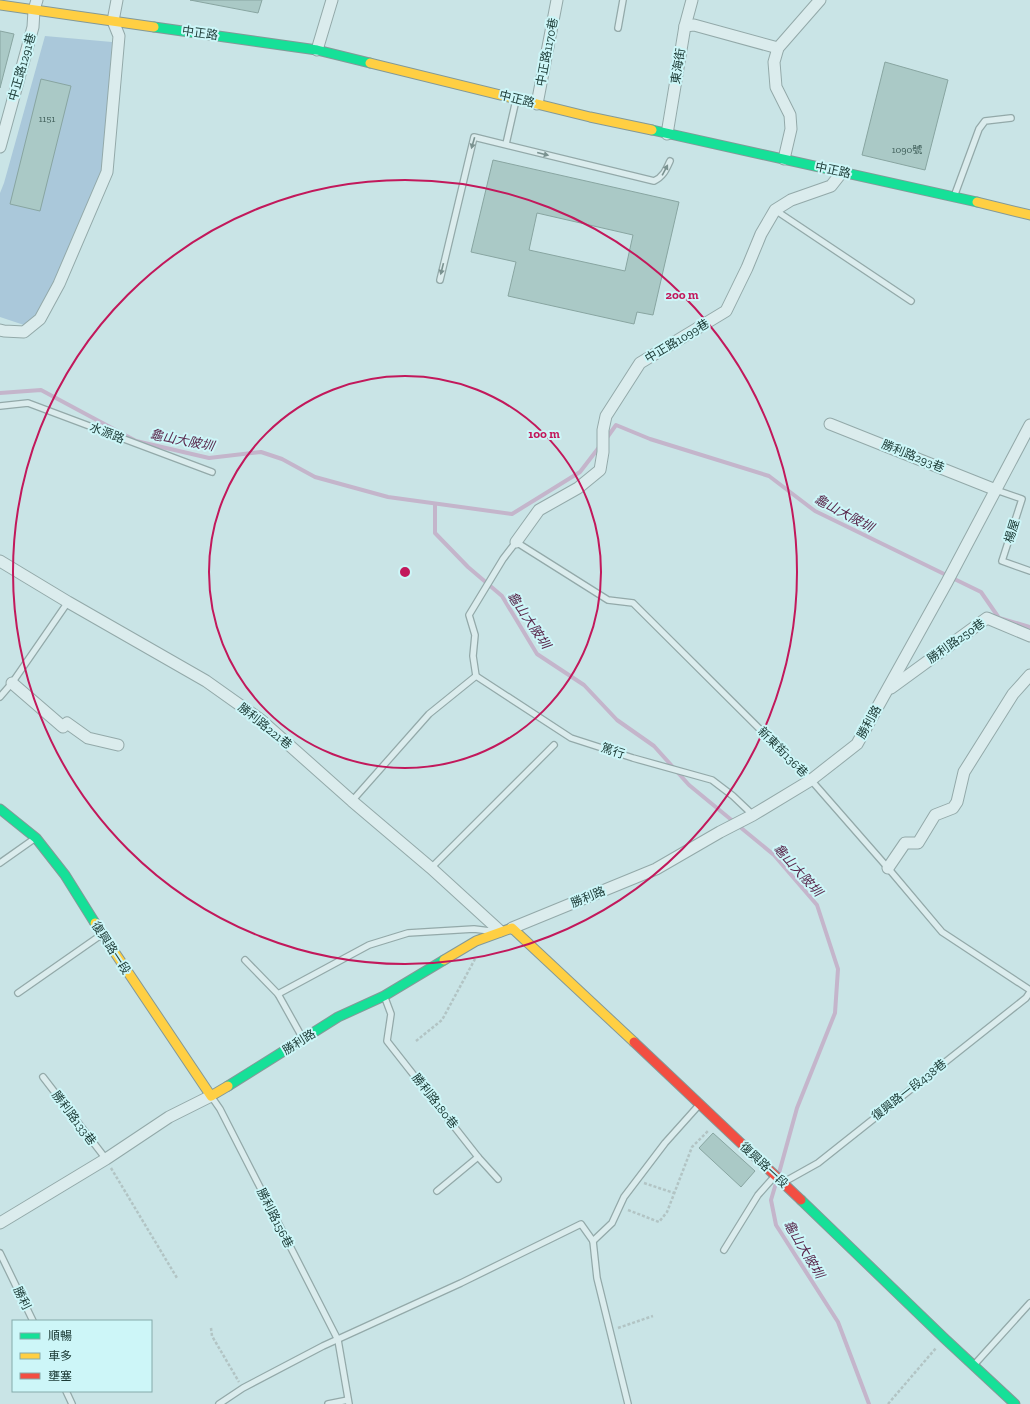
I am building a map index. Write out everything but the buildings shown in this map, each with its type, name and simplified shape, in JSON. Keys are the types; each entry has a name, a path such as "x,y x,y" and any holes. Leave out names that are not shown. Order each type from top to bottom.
{"street":[{"path":"0,330 24,332 40,319 59,284 108,172 119,36 113,21 117,0"},
{"path":"317,50 332,0"},
{"name":"中正路1170巷","path":"537,104 556,0"},
{"name":"東海街","path":"667,134 685,26 692,0"},
{"path":"784,159 791,129 790,115 776,87 774,62 778,48 820,0"},
{"name":"中正路","path":"0,6 36,5 113,21 317,50 537,104 667,134 954,196 1030,215"},
{"name":"中正路1291巷","path":"0,146 33,26 36,5"},
{"path":"685,26 694,26 778,48"},
{"name":"中正路1099巷","path":"516,542 539,510 578,488 600,470 603,449 603,430 606,416 640,363 726,311 747,268 761,234 775,210 791,200 832,186 842,172"},
{"name":"勝利路293巷","path":"830,424 996,490"},
{"name":"勝利路","path":"0,1223 106,1159 169,1117 211,1096 338,1018 384,996 476,941 500,931 512,928 656,869 753,815 811,780 857,744 950,577 1030,425"},
{"name":"勝利路221巷","path":"0,561 206,681 261,720 352,801 431,868 500,931"},
{"name":"勝利路250巷","path":"887,690 987,618 1030,636"},
{"path":"888,868 905,843 918,843 935,815 953,808 958,802 964,772 1013,694 1030,675"},
{"path":"12,683 63,727 67,723 88,738 118,745"},
{"name":"復興路一段","path":"0,809 36,838 65,875 102,934 211,1096"},
{"name":"復興路一段","path":"512,928 700,1104 1015,1404"}],"lane":[{"path":"618,28 623,0"},
{"path":"506,144 517,99"},
{"path":"954,196 979,129 986,121 1011,118"},
{"path":"440,280 474,137 654,181 664,174 670,161"},
{"path":"775,210 911,301"},
{"name":"水源路","path":"0,406 28,403 212,472"},
{"name":"楊屋","path":"996,490 1022,499 1002,561 1030,571"},
{"path":"352,801 429,714 476,676 473,656 475,635 469,615 503,559 516,542"},
{"name":"新東街136巷","path":"516,542 608,600 633,604 811,780 942,932 1030,991"},
{"path":"0,697 12,683 68,602"},
{"name":"篤行","path":"476,676 570,738 712,780 733,796 753,815"},
{"path":"431,868 554,745"},
{"path":"0,863 36,838"},
{"path":"278,994 369,945 408,933 474,930 500,931"},
{"path":"18,992 102,934"},
{"path":"245,960 278,994 303,1039"},
{"name":"復興路一段438巷","path":"782,1182 818,1163 1026,998 1030,991"},
{"name":"勝利路180巷","path":"384,996 391,1014 387,1041 478,1157 498,1179"},
{"name":"勝利路133巷","path":"43,1077 106,1159"},
{"name":"勝利路156巷","path":"211,1096 220,1109 338,1340 349,1402"},
{"path":"593,1241 612,1223 624,1197 636,1180 665,1143 700,1104"},
{"path":"437,1191 478,1157"},
{"path":"724,1250 758,1195 776,1176"},
{"path":"219,1404 243,1388 323,1346 461,1283 581,1224 593,1241 597,1278 628,1404"},
{"name":"勝利","path":"0,1253 33,1320"},
{"path":"974,1366 1030,1303"},
{"path":"66,1392 72,1404"},
{"path":"328,1404 349,1402"}],"path":[{"path":"416,1041 442,1020 475,958"},
{"path":"620,1206 659,1222 667,1212 692,1147 718,1122"},
{"path":"106,1159 177,1278"},
{"path":"636,1180 674,1193"},
{"path":"610,1331 653,1316"},
{"path":"211,1328 212,1336 243,1388"},
{"path":"888,1404 944,1338"}],"shaded area":[{"path":"45,36 112,42 108,157 44,313 24,325 0,317 0,193"}],"waterway":[{"name":"龜山大陂圳","path":"0,393 41,390 136,441 209,458 261,452 282,459 315,477 388,497 512,514 580,472 600,446"},
{"name":"龜山大陂圳","path":"606,439 616,425 650,439 769,476 815,511 981,592 999,618 1030,627"},
{"name":"龜山大陂圳","path":"435,504 435,533 468,567 502,596 537,654 584,685 617,720 654,746 689,785 774,855 817,905 838,969 835,1013 797,1108 779,1173"},
{"name":"龜山大陂圳","path":"776,1183 771,1200 776,1225 838,1322 869,1404"}],"traffic: fast":[{"path":"154,27 317,50 370,63"},
{"path":"652,130 977,202"},
{"path":"0,809 36,838 65,875 95,923"},
{"path":"228,1086 338,1017 384,996 444,960"},
{"path":"801,1200 944,1338 1015,1404"}],"traffic: slow":[{"path":"0,5 154,27"},
{"path":"370,63 590,117 652,130"},
{"path":"977,202 1030,215"},
{"path":"95,923 211,1096 228,1086"},
{"path":"444,960 476,941 512,928 634,1042"}],"traffic: jam":[{"path":"634,1042 801,1200"}]}
